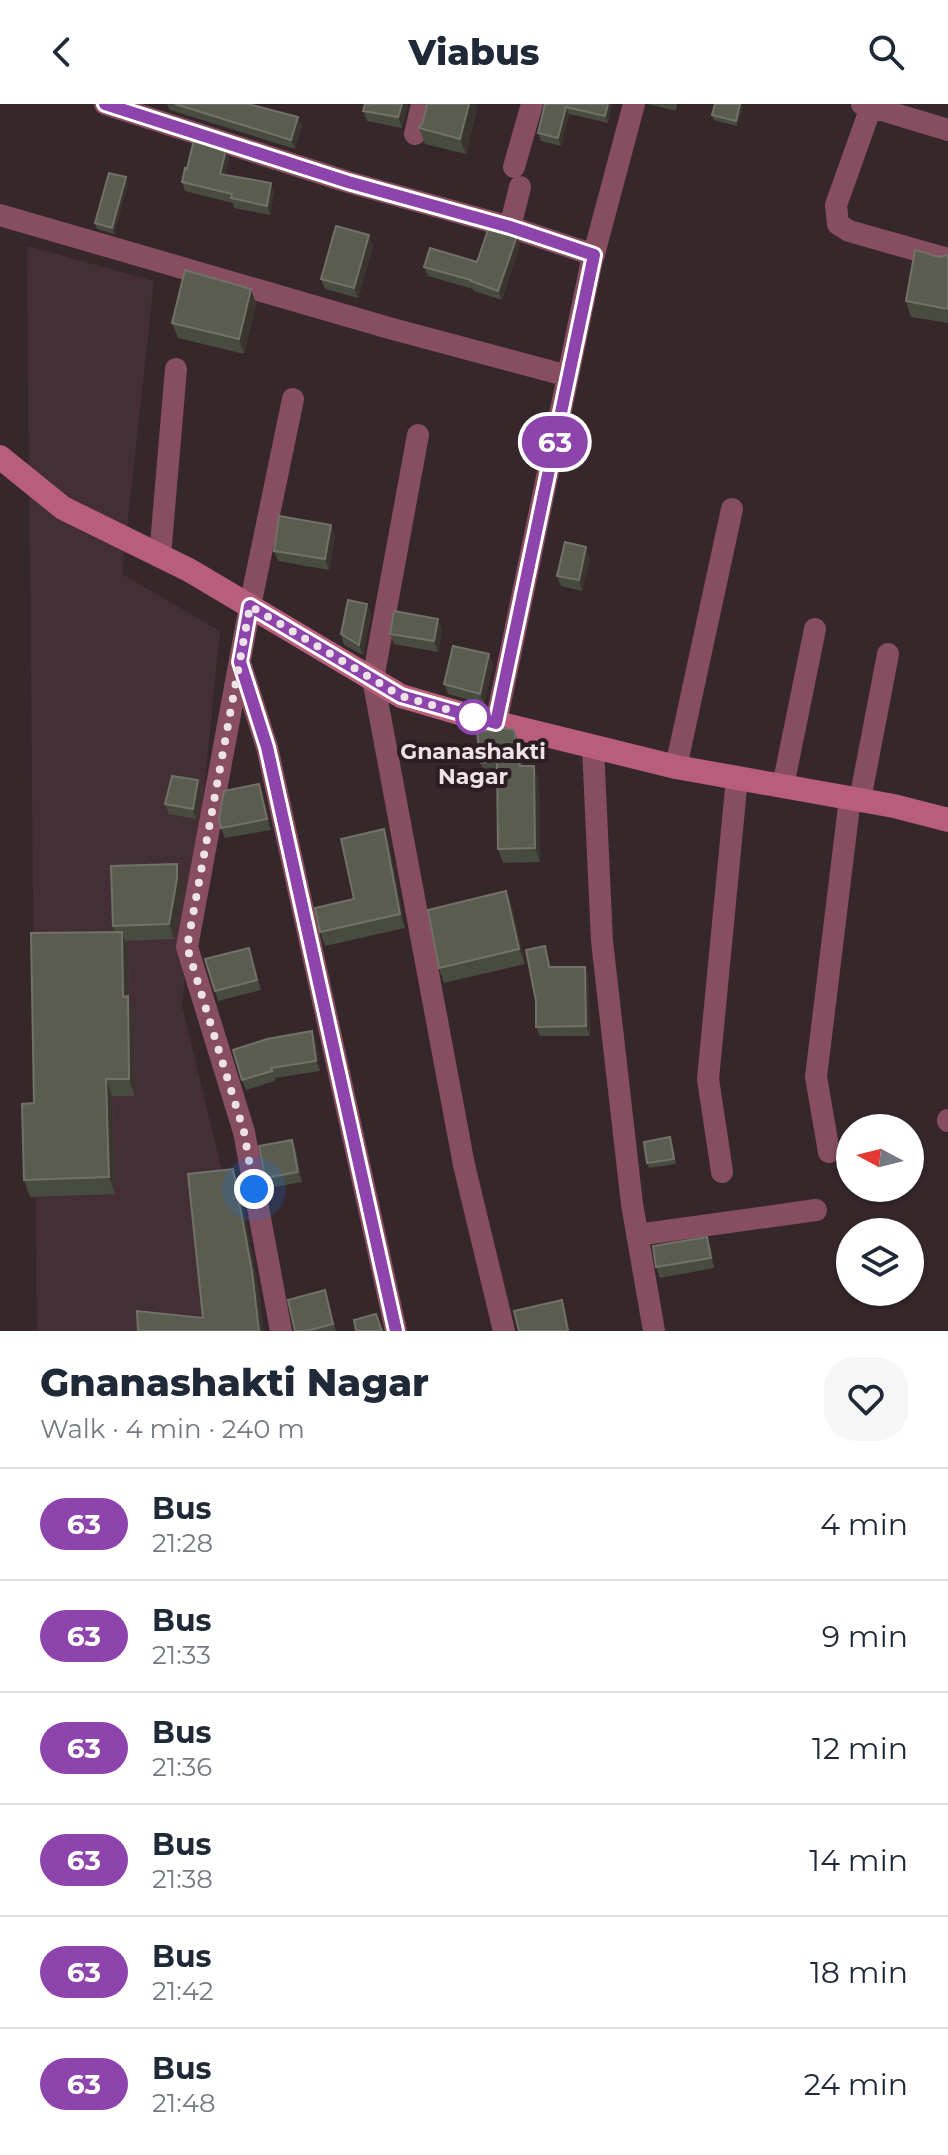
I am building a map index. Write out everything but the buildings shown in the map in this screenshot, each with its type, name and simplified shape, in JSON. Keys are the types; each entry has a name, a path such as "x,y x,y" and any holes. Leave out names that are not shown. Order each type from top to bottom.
{"street":[{"path":"105,104 348,182 510,227 594,255"},
{"path":"415,134 422,104"},
{"path":"510,227 532,104"},
{"path":"496,723 594,255 634,104"},
{"path":"948,130 866,105 836,205 838,224 849,231 948,259"},
{"path":"0,215 568,376"},
{"path":"160,556 176,369"},
{"path":"281,1331 244,1132 187,947 250,606 293,399"},
{"path":"418,435 373,679 464,1165 504,1331"},
{"path":"0,457 63,508 189,570 401,696 676,767 894,806 948,820"},
{"path":"676,767 732,509"},
{"path":"783,786 815,629"},
{"path":"829,1152 816,1077 855,799 888,654"},
{"path":"240,662 267,747 396,1331"},
{"path":"593,747 602,941 632,1204 654,1331"},
{"path":"722,1172 708,1079 737,778"},
{"path":"637,1235 816,1210"}],"shaded area":[{"path":"27,246 154,281 122,574 220,631 182,1006 261,1331 37,1331"}],"bus line":[{"name":"63","path":"105,104 348,182 510,227 594,255 496,723 401,696 250,606 240,662 267,747 396,1331"}],"place":[{"name":"Gnanashakti Nagar","path":"473,717"}],"route":[{"path":"254,1189 244,1132 187,947 250,606 401,696 473,717"}]}
